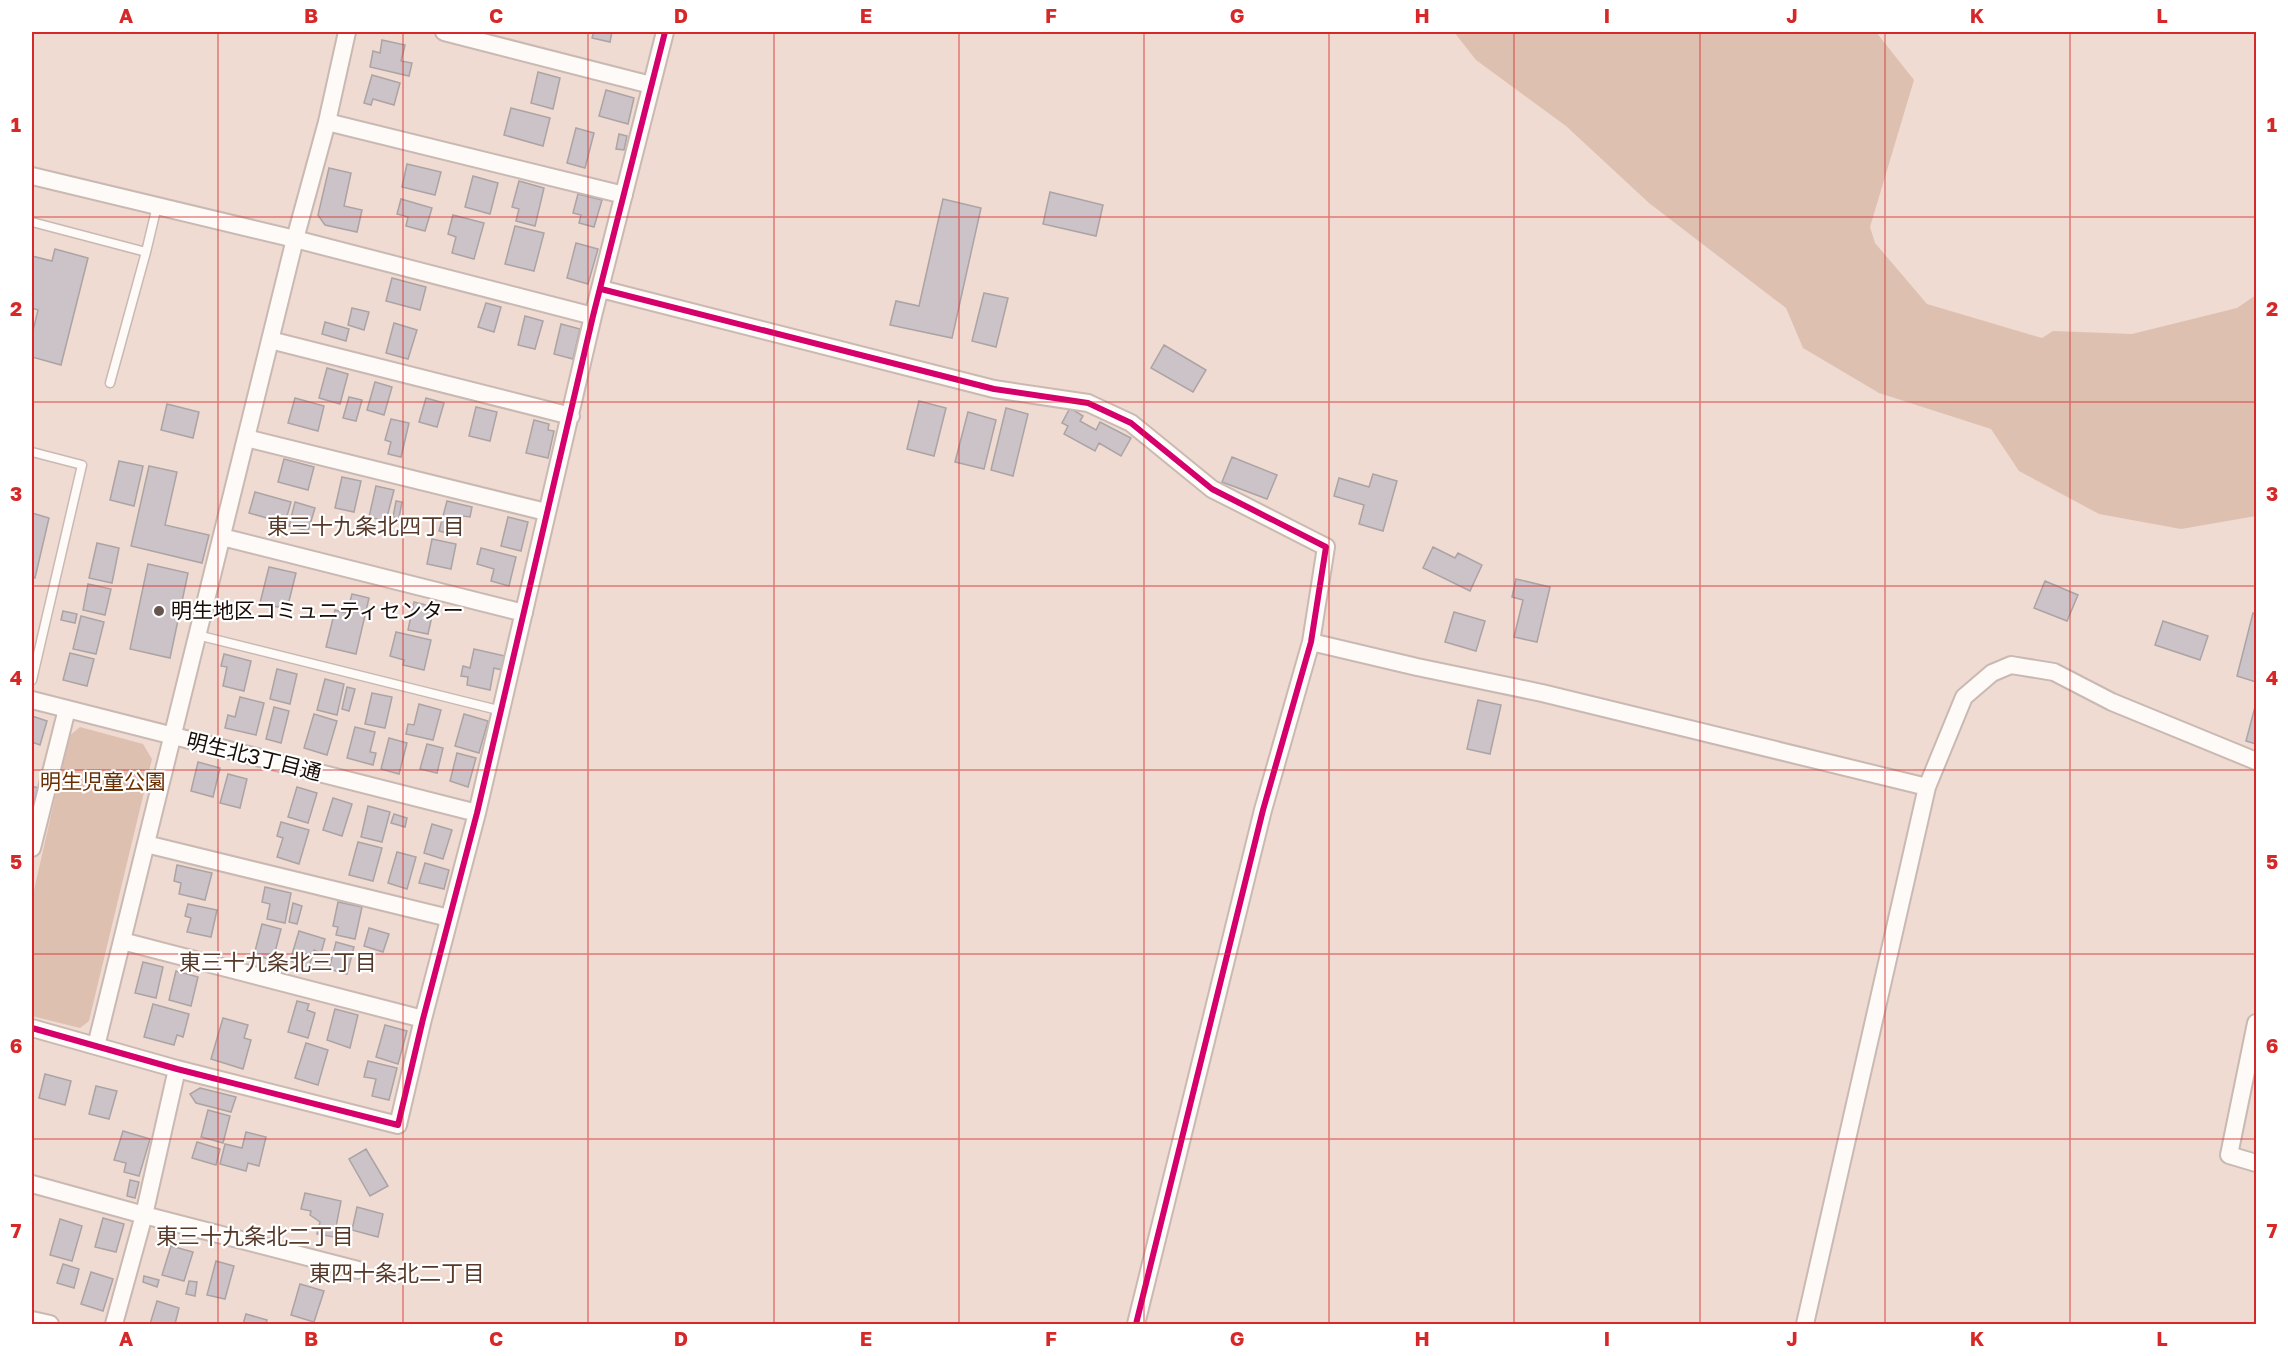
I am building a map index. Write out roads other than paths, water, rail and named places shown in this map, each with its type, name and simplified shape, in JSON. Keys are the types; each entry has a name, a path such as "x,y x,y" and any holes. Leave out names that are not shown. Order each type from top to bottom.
{"street":[{"path":"96,1046 295,239 327,122 347,32"},
{"path":"444,32 651,86"},
{"path":"32,1028 398,1125 477,813 593,316 665,32"},
{"path":"327,122 624,195"},
{"path":"32,176 295,239 593,316"},
{"path":"601,290 982,386 1079,401 1112,412 1148,436 1212,489 1326,547 1311,642 1263,810 1136,1324"},
{"path":"270,340 571,416"},
{"path":"246,438 546,512"},
{"path":"222,537 525,613"},
{"path":"1311,642 1542,693 1927,788"},
{"path":"1805,1324 1927,788 1964,697 1992,673 2012,665 2054,672 2112,702 2256,761"},
{"name":"明生北3丁目通","path":"32,700 477,813"},
{"path":"32,848 67,709"},
{"path":"146,844 449,918"},
{"path":"122,941 423,1019"},
{"path":"2256,1023 2229,1155 2256,1163"},
{"path":"114,1324 144,1215 177,1068"},
{"path":"32,1184 358,1269"},
{"path":"32,1320 50,1324"}],"lane":[{"path":"110,383 157,206"},
{"path":"32,222 146,252"},
{"path":"32,452 82,465 32,680"},
{"path":"197,635 501,711"}],"place":[{"name":"明生地区コミュニティセンター","path":"159,611"}],"district":[{"name":"東三十九条北四丁目","path":"366,526"},
{"name":"東三十九条北三丁目","path":"278,962"},
{"name":"東三十九条北二丁目","path":"255,1236"},
{"name":"東四十条北二丁目","path":"397,1273"}],"park label":[{"name":"明生児童公園","path":"103,782"}]}
